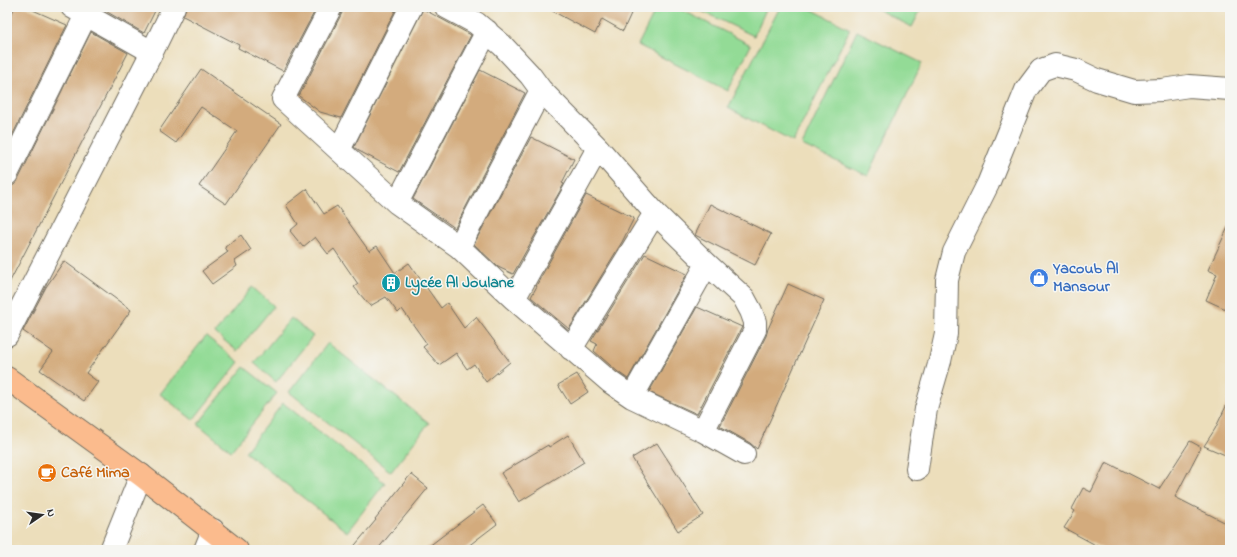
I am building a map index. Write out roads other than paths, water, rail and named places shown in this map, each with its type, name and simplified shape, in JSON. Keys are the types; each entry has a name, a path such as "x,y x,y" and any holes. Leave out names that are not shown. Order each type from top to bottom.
{"main road":[{"path":"7,378 141,475 209,540 237,550"}],"street":[{"path":"7,335 174,7"},
{"path":"331,7 283,99 398,203 459,247 571,350 610,382 632,397 703,431 744,454"},
{"path":"339,150 411,7"},
{"path":"446,7 476,23 487,31 516,59 541,90 598,148 655,213 744,298 755,322 755,330 703,431"},
{"path":"7,174 82,9 152,52"},
{"path":"398,203 487,31"},
{"path":"917,469 926,409 946,334 947,280 954,252 988,184 1026,90 1034,78 1041,70 1055,65 1076,70 1096,80 1134,91 1162,90 1189,86 1230,89"},
{"path":"459,247 541,90"},
{"path":"514,299 598,148"},
{"path":"571,350 655,213"},
{"path":"632,397 707,264"},
{"path":"111,550 141,475"}],"place":[{"name":"Yacoub Al Mansour","path":"1039,278"},
{"name":"Lycée Al Joulane","path":"391,283"},
{"name":"Café Mima","path":"47,473"}]}
